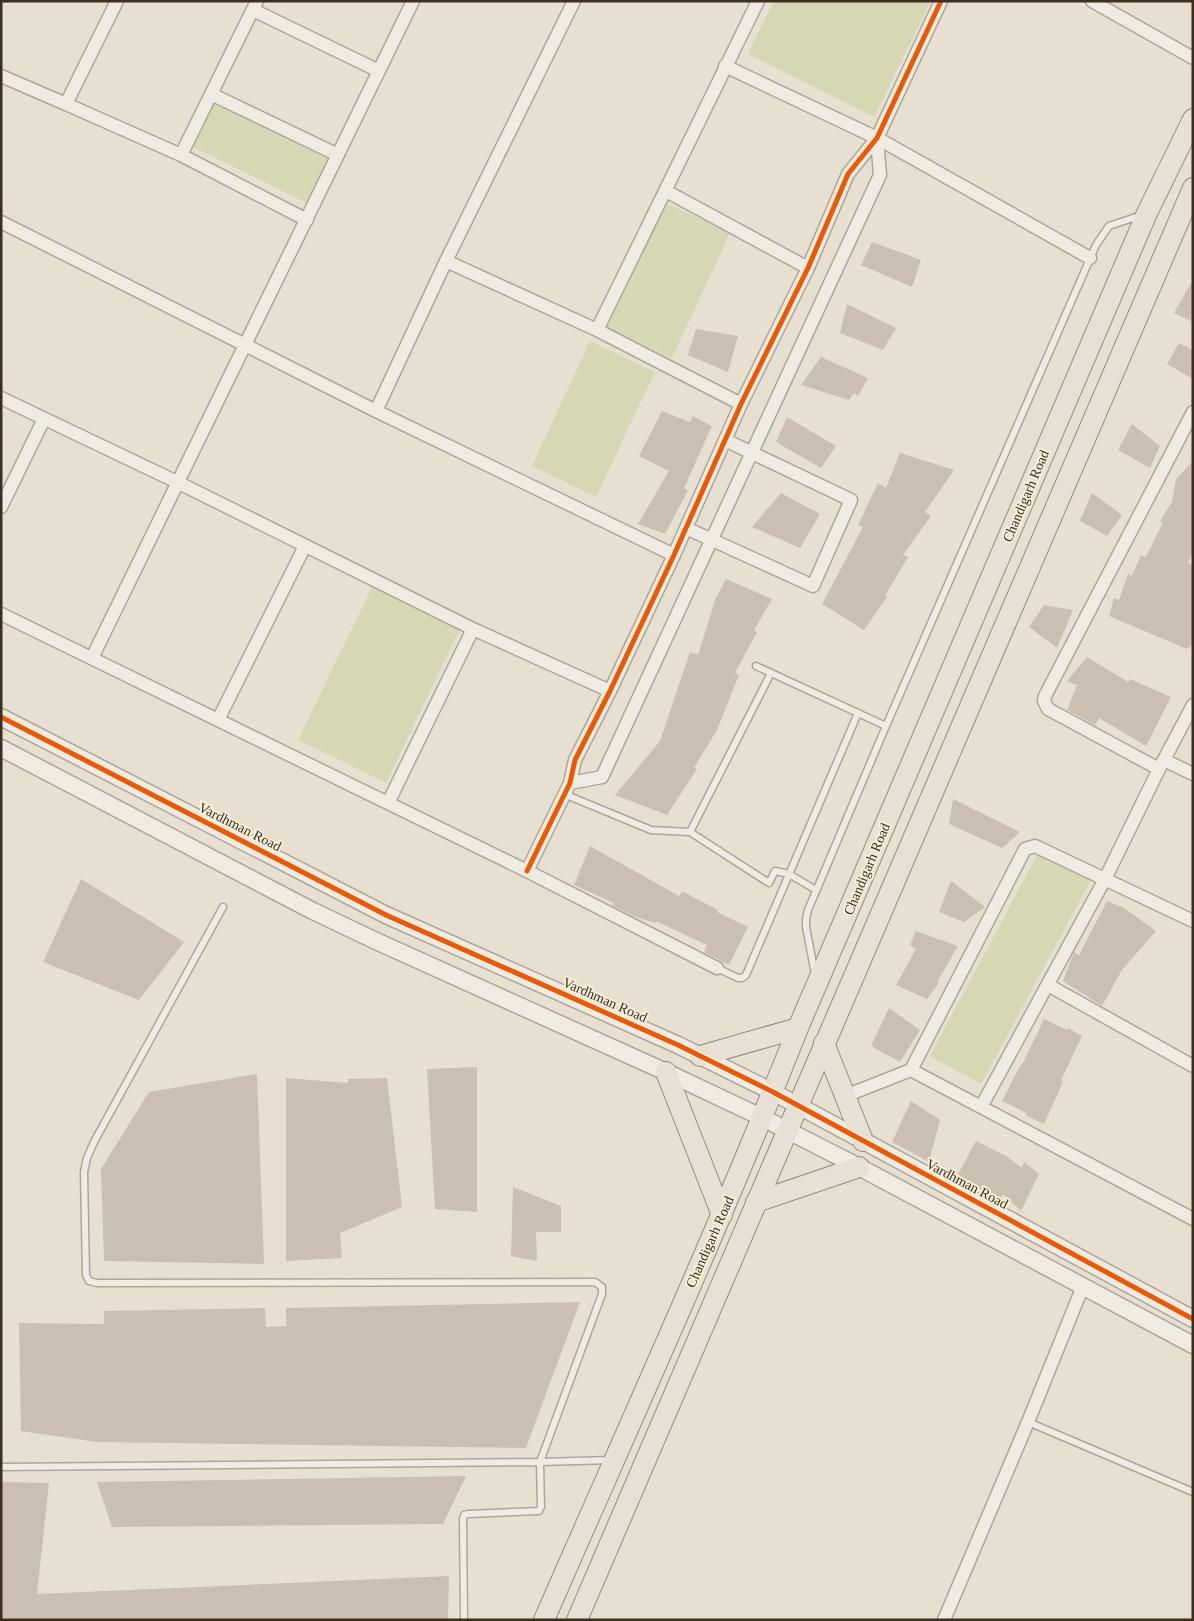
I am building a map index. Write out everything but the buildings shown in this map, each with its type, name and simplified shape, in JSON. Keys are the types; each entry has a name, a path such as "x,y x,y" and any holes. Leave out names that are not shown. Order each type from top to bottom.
{"main road":[{"name":"Chandigarh Road","path":"544,1620 722,1215 798,1028 1147,213 1193,119"},
{"name":"Chandigarh Road","path":"577,1620 1193,188"},
{"path":"700,1056 798,1028"},
{"path":"824,1043 864,1141"},
{"path":"666,1072 722,1215"},
{"path":"756,1202 859,1167"}],"street":[{"path":"66,104 117,1"},
{"path":"92,658 413,1"},
{"path":"376,411 446,261 574,1"},
{"path":"597,330 758,1"},
{"path":"527,872 567,788 575,760 610,691 674,555 741,404 808,268 848,174 877,138 941,1"},
{"path":"1092,1 1193,58"},
{"path":"181,156 255,6 379,71"},
{"path":"725,66 877,138 1090,258"},
{"path":"1,76 181,156 307,220"},
{"path":"211,94 338,155"},
{"path":"567,788 602,777 880,175 877,138"},
{"path":"666,191 808,268"},
{"path":"1,222 376,411 674,555"},
{"path":"446,261 597,330 741,404"},
{"path":"1,398 177,482 473,629 610,691"},
{"path":"1193,412 1044,696 1048,709 1161,764 1193,774"},
{"path":"1,507 44,419"},
{"path":"686,528 813,586 851,500 725,440"},
{"path":"218,720 305,546"},
{"path":"1,614 388,803 717,968"},
{"path":"388,803 473,629"},
{"path":"982,1107 1105,879 1161,764 1193,705"},
{"name":"Vardhman Road","path":"1,717 386,914 700,1056 773,1092 1193,1319"},
{"path":"1,748 313,911 666,1072 787,1130 1193,1345"},
{"path":"845,1096 911,1070 1025,849 1035,846 1193,920"},
{"path":"1048,985 1193,1066"},
{"path":"911,1070 1192,1218"},
{"path":"944,1620 1083,1286"}],"lane":[{"path":"817,985 806,919 816,890 886,726 1090,258 1109,226 1147,213"},
{"path":"756,666 886,726"},
{"path":"690,832 771,673"},
{"path":"717,968 738,978 746,975 858,713"},
{"path":"567,788 652,830 690,832 769,884 775,871 789,874 816,890"},
{"path":"223,906 87,1158 84,1172 86,1275 89,1281 97,1283 595,1282 602,1287 602,1294 540,1462 541,1507 539,1511 464,1515 464,1620"},
{"path":"1028,1422 1193,1492"},
{"path":"1,1467 614,1460"}],"green space":[{"path":"774,1 931,1 874,117 748,54"},
{"path":"214,104 328,159 307,203 193,147"},
{"path":"666,203 730,233 672,358 607,328"},
{"path":"590,341 655,372 596,497 532,466"},
{"path":"375,581 462,624 386,783 298,740"},
{"path":"1041,848 1093,876 981,1084 930,1056"}],"cycle path":[{"path":"527,871 570,783 575,760 610,691 674,555 741,404 808,268 848,174 877,138 941,1"},
{"path":"1,717 386,915 678,1045 773,1092 1193,1319"}]}
